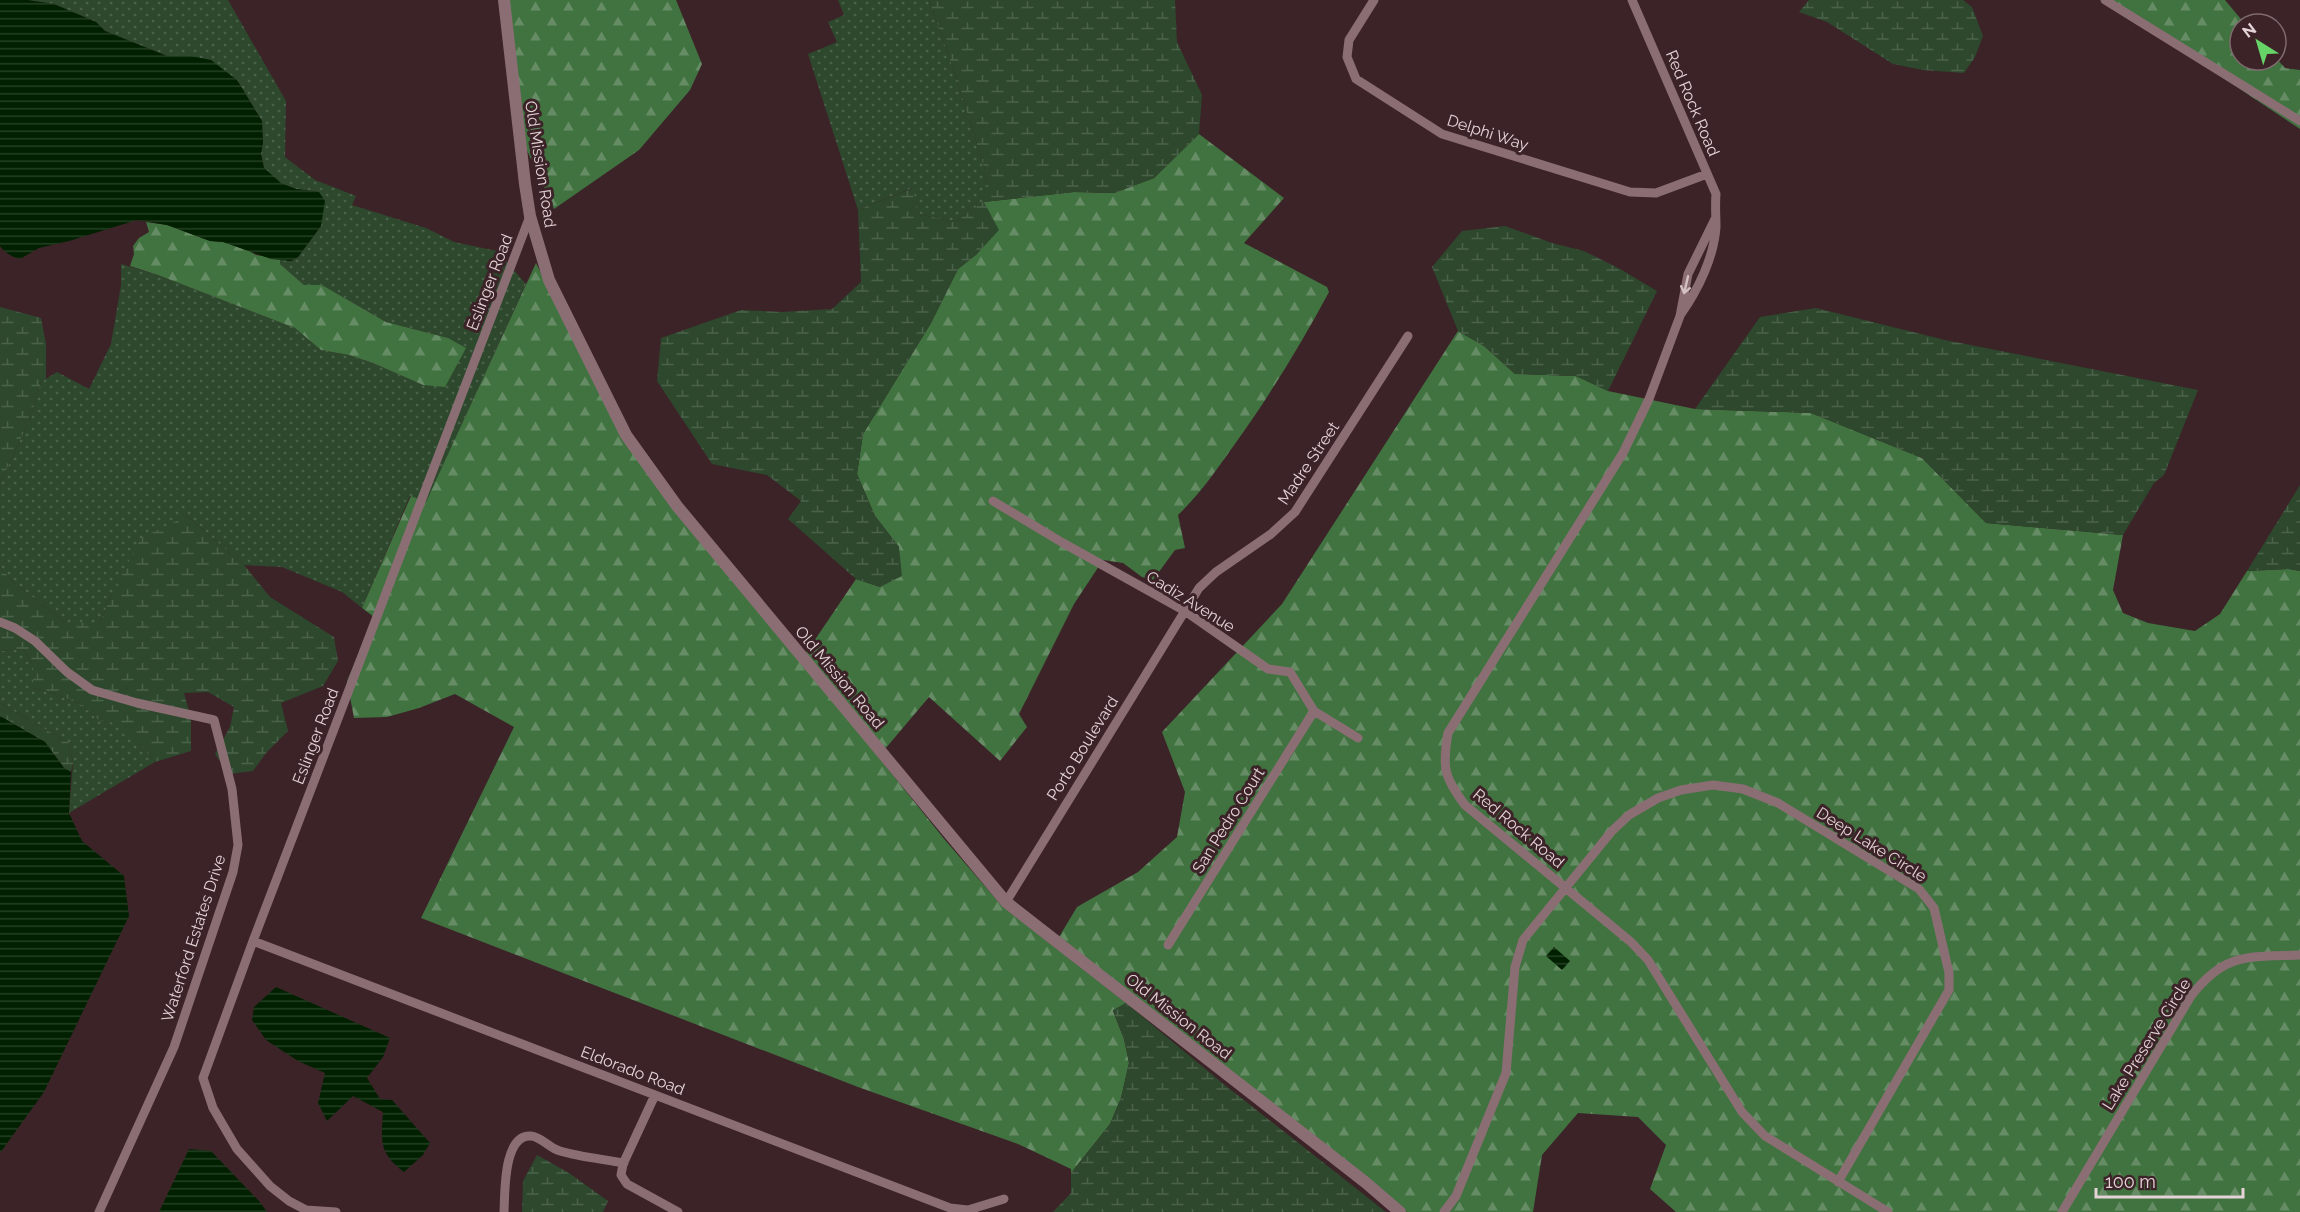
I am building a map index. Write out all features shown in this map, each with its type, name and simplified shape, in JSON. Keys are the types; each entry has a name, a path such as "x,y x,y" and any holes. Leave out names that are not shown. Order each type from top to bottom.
{"street":[{"name":"Old Mission Road","path":"504,0 520,157 530,216 549,280 626,435 677,506 1006,902 1365,1182 1400,1212"},
{"name":"Delphi Way","path":"1374,0 1349,40 1347,57 1356,79 1442,134 1630,192 1656,193 1707,174"},
{"name":"Red Rock Road","path":"1632,0 1716,194 1716,228 1705,272 1695,295 1680,316"},
{"path":"2105,0 2300,121"},
{"name":"Eslinger Road","path":"336,1212 306,1210 289,1201 270,1186 237,1149 213,1108 203,1078 253,940 530,216"},
{"name":"Red Rock Road","path":"1715,219 1688,274 1680,316 1648,399 1623,453 1448,734 1443,760 1452,787 1465,805 1631,942 1648,960 1742,1112 1765,1136 1888,1212"},
{"path":"1692,265 1705,272"},
{"name":"Madre Street","path":"1185,611 1199,588 1216,572 1271,534 1295,512 1408,336"},
{"name":"Cadiz Avenue","path":"993,501 1185,611 1268,669 1290,672 1314,711 1358,738"},
{"name":"Porto Boulevard","path":"1006,902 1185,611"},
{"name":"Waterford Estates Drive","path":"0,622 15,628 35,641 67,672 92,690 214,720 232,789 238,845 233,872 174,1047 99,1212"},
{"name":"San Pedro Court","path":"1168,945 1314,711"},
{"name":"Deep Lake Circle","path":"1443,1212 1456,1196 1506,1073 1515,967 1523,940 1612,831 1629,815 1658,798 1681,790 1713,785 1743,789 1778,803 1919,888 1934,908 1949,973 1949,990 1838,1182"},
{"name":"Eldorado Road","path":"253,940 948,1210 968,1210 1004,1199"},
{"name":"Lake Preserve Circle","path":"2062,1212 2191,996 2204,979 2226,963 2244,957 2300,955"},
{"path":"655,1095 624,1163 621,1176 627,1184 678,1212"},
{"path":"504,1212 508,1164 520,1138 534,1137 557,1151 624,1163"}],"green space":[{"path":"27,0 228,0 286,101 285,157 315,180 356,196 352,205 426,228 454,242 497,251 526,284 426,503 410,496 362,608 342,592 282,567 244,565 187,516 112,593 100,623 66,623 13,582 0,567 0,483 30,419 41,382 57,372 89,389 111,344 121,285 121,264 158,275 295,328 321,350 349,355 373,363 423,385 448,338 386,322 322,285 304,285 280,264 280,259 291,261 298,257 321,226 319,192 296,189 280,183 264,168 261,153 262,121 237,80 191,56 167,56 105,31 96,22 54,4"},
{"path":"509,0 676,0 702,64 690,90 639,150 554,209 525,146"},
{"path":"838,0 929,0 985,170 987,200 954,222 919,214 912,188 858,210 808,54 837,42 828,22 844,15"},
{"path":"929,0 1175,0 1177,42 1202,95 1199,134 1154,178 1114,193 1074,192 984,202 999,230 977,254 958,269 931,323 863,434 857,474 875,516 899,547 902,576 880,587 856,579 788,519 801,501 767,475 712,464 657,381 661,338 741,310 782,312 832,309 861,282 858,210 913,188 919,214 954,222 986,200 985,170"},
{"path":"1809,0 1963,0 1972,7 1983,36 1975,57 1964,73 1923,70 1893,64 1827,22 1799,12"},
{"path":"2106,0 2225,0 2235,12 2228,12 2228,72 2288,72 2288,68 2300,70 2300,129"},
{"path":"1199,134 1284,198 1244,243 1327,287 1329,292 1295,352 1258,410 1226,457 1178,515 1185,548 1175,550 1153,580 1142,577 1123,563 1103,560 1074,604 1019,714 1027,727 1000,761 929,697 885,749 806,653 856,579 880,587 899,547 875,516 857,474 863,434 931,323 958,269 977,254 983,202 1074,192 1114,193 1154,178"},
{"path":"146,222 167,225 210,241 223,242 246,249 256,255 280,259 280,264 304,285 322,285 386,322 448,338 466,348 445,387 423,385 373,363 349,355 321,350 295,328 130,266 134,254 133,246 139,238 149,232"},
{"path":"1505,226 1552,243 1584,251 1657,291 1608,391 1576,376 1515,374 1484,346 1458,331 1432,267 1462,231"},
{"path":"536,263 622,438 945,840 1002,906 1126,1003 1113,1011 1124,1039 1129,1063 1121,1098 1110,1124 1071,1173 1071,1169 1018,1144 858,1087 421,918 514,727 455,694 387,717 354,718 347,681 374,617 362,608 411,496 426,502"},
{"path":"0,307 41,318 46,344 46,379 41,382 30,419 0,483"},
{"path":"1816,308 1945,340 2198,390 2164,475 2154,483 2123,535 1986,523 1922,458 1811,413 1695,409 1760,317"},
{"path":"1458,331 1484,346 1515,374 1576,376 1608,391 1695,409 1811,413 1922,458 1986,523 2123,535 2113,590 2123,613 2148,623 2195,631 2220,614 2247,571 2289,569 2300,571 2300,1212 1676,1212 1650,1189 1666,1145 1638,1117 1578,1113 1542,1155 1533,1212 1407,1212 1367,1178 1059,937 1077,907 1138,872 1177,837 1185,792 1162,732 1282,604"},
{"path":"2300,485 2300,571 2289,569 2247,571"},
{"path":"187,516 244,565 270,597 334,637 338,661 323,686 281,703 288,731 266,753 253,771 229,774 215,754 230,727 234,707 208,692 184,693 191,718 191,751 155,762 123,724 100,721 80,704 33,688 33,665 23,649 0,651 0,567 13,582 66,623 100,623 112,593 141,538"},
{"path":"23,649 33,665 33,688 80,704 100,721 123,723 155,762 69,813 73,763 69,743 0,703 0,651"},
{"path":"0,703 69,743 73,763 71,772 64,768 45,742 0,716"},
{"path":"1126,1003 1221,1082 1386,1212 1053,1212 1071,1193 1071,1173 1110,1124 1121,1098 1129,1063 1124,1039 1113,1010"},
{"path":"537,1155 569,1173 608,1201 603,1212 522,1212 523,1181"}],"shaded area":[{"path":"0,0 27,0 54,4 96,22 105,31 167,56 191,56 211,60 237,80 262,121 261,154 264,168 281,183 296,189 319,192 325,201 321,226 298,257 291,261 271,259 223,242 210,241 167,225 137,220 39,248 20,259 4,251 0,246"},
{"path":"0,716 45,742 64,768 71,772 69,813 82,841 124,876 129,916 44,1092 0,1153"},
{"path":"1554,947 1570,961 1562,970 1546,956"},
{"path":"276,987 390,1038 383,1057 367,1078 380,1099 392,1100 430,1143 423,1155 404,1172 390,1159 383,1146 383,1112 353,1096 327,1121 318,1103 325,1073 298,1061 266,1040 252,1020 254,1007"},
{"path":"189,1149 211,1151 267,1212 159,1212"}]}
